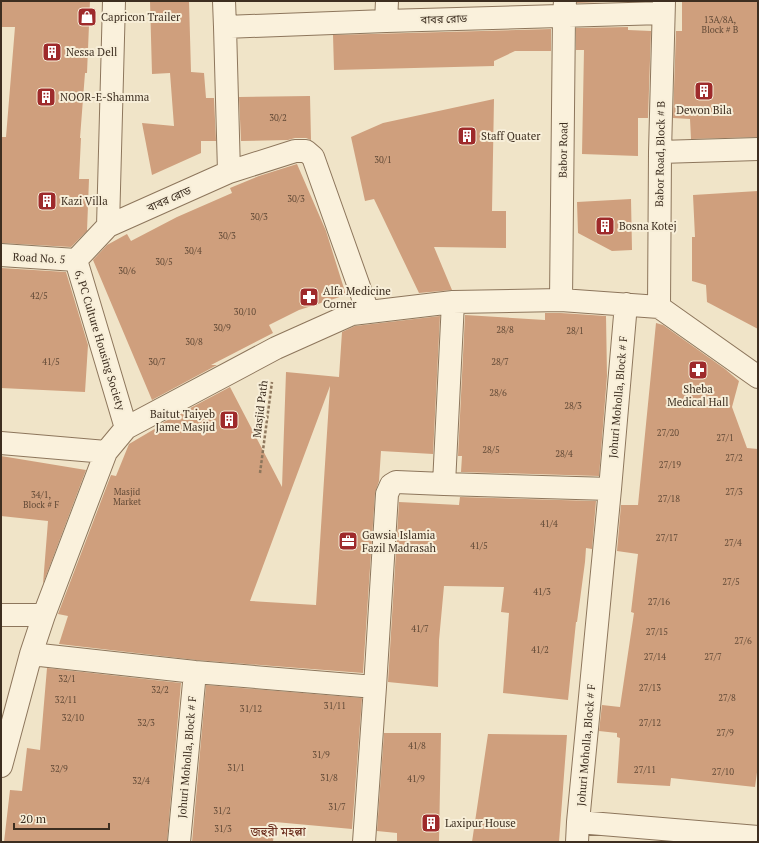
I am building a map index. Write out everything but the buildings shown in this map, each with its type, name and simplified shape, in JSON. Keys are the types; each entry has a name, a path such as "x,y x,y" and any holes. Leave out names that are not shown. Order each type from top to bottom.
{"street":[{"path":"108,226 114,1"},
{"path":"224,1 229,172"},
{"name":"বাবর রোড","path":"225,27 386,11 664,7"},
{"name":"Babor Road, Block # B","path":"659,307 660,152 664,7"},
{"name":"Babor Road","path":"561,300 565,8"},
{"path":"660,152 758,149"},
{"name":"বাবর রোড","path":"108,226 229,172 295,151 306,151 313,157 368,312"},
{"name":"6, PC Culture Housing Society","path":"108,226 76,260 126,428"},
{"name":"Road No. 5","path":"1,255 76,260"},
{"path":"1,766 31,654 44,615 106,452 126,428 276,348 352,314 453,302 561,300 626,304 659,307 758,378"},
{"path":"444,484 453,302"},
{"name":"Johuri Moholla, Block # F","path":"626,304 578,832 758,837"},
{"path":"1,443 106,452"},
{"path":"364,842 387,494 391,485 396,482 610,489"},
{"path":"1,614 44,615"},
{"path":"31,654 195,672 375,687"},
{"name":"Johuri Moholla, Block # F","path":"179,842 195,672"}],"path":[{"name":"Masjid Path","path":"260,473 276,348"}],"place":[{"name":"Capricon Trailer","path":"87,17"},
{"name":"Nessa Dell","path":"52,52"},
{"name":"Dewon Bila","path":"704,91"},
{"name":"NOOR-E-Shamma","path":"46,97"},
{"name":"Staff Quater","path":"467,136"},
{"name":"Kazi Villa","path":"47,201"},
{"name":"Bosna Kotej","path":"605,226"},
{"name":"Alfa Medicine Corner","path":"309,297"},
{"name":"Sheba Medical Hall","path":"698,370"},
{"name":"Baitut Taiyeb Jame Masjid","path":"229,420"},
{"name":"Gawsia Islamia Fazil Madrasah","path":"348,541"},
{"name":"Laxipur House","path":"431,823"}],"district":[{"name":"জহুরী মহল্লা","path":"278,831"}]}
